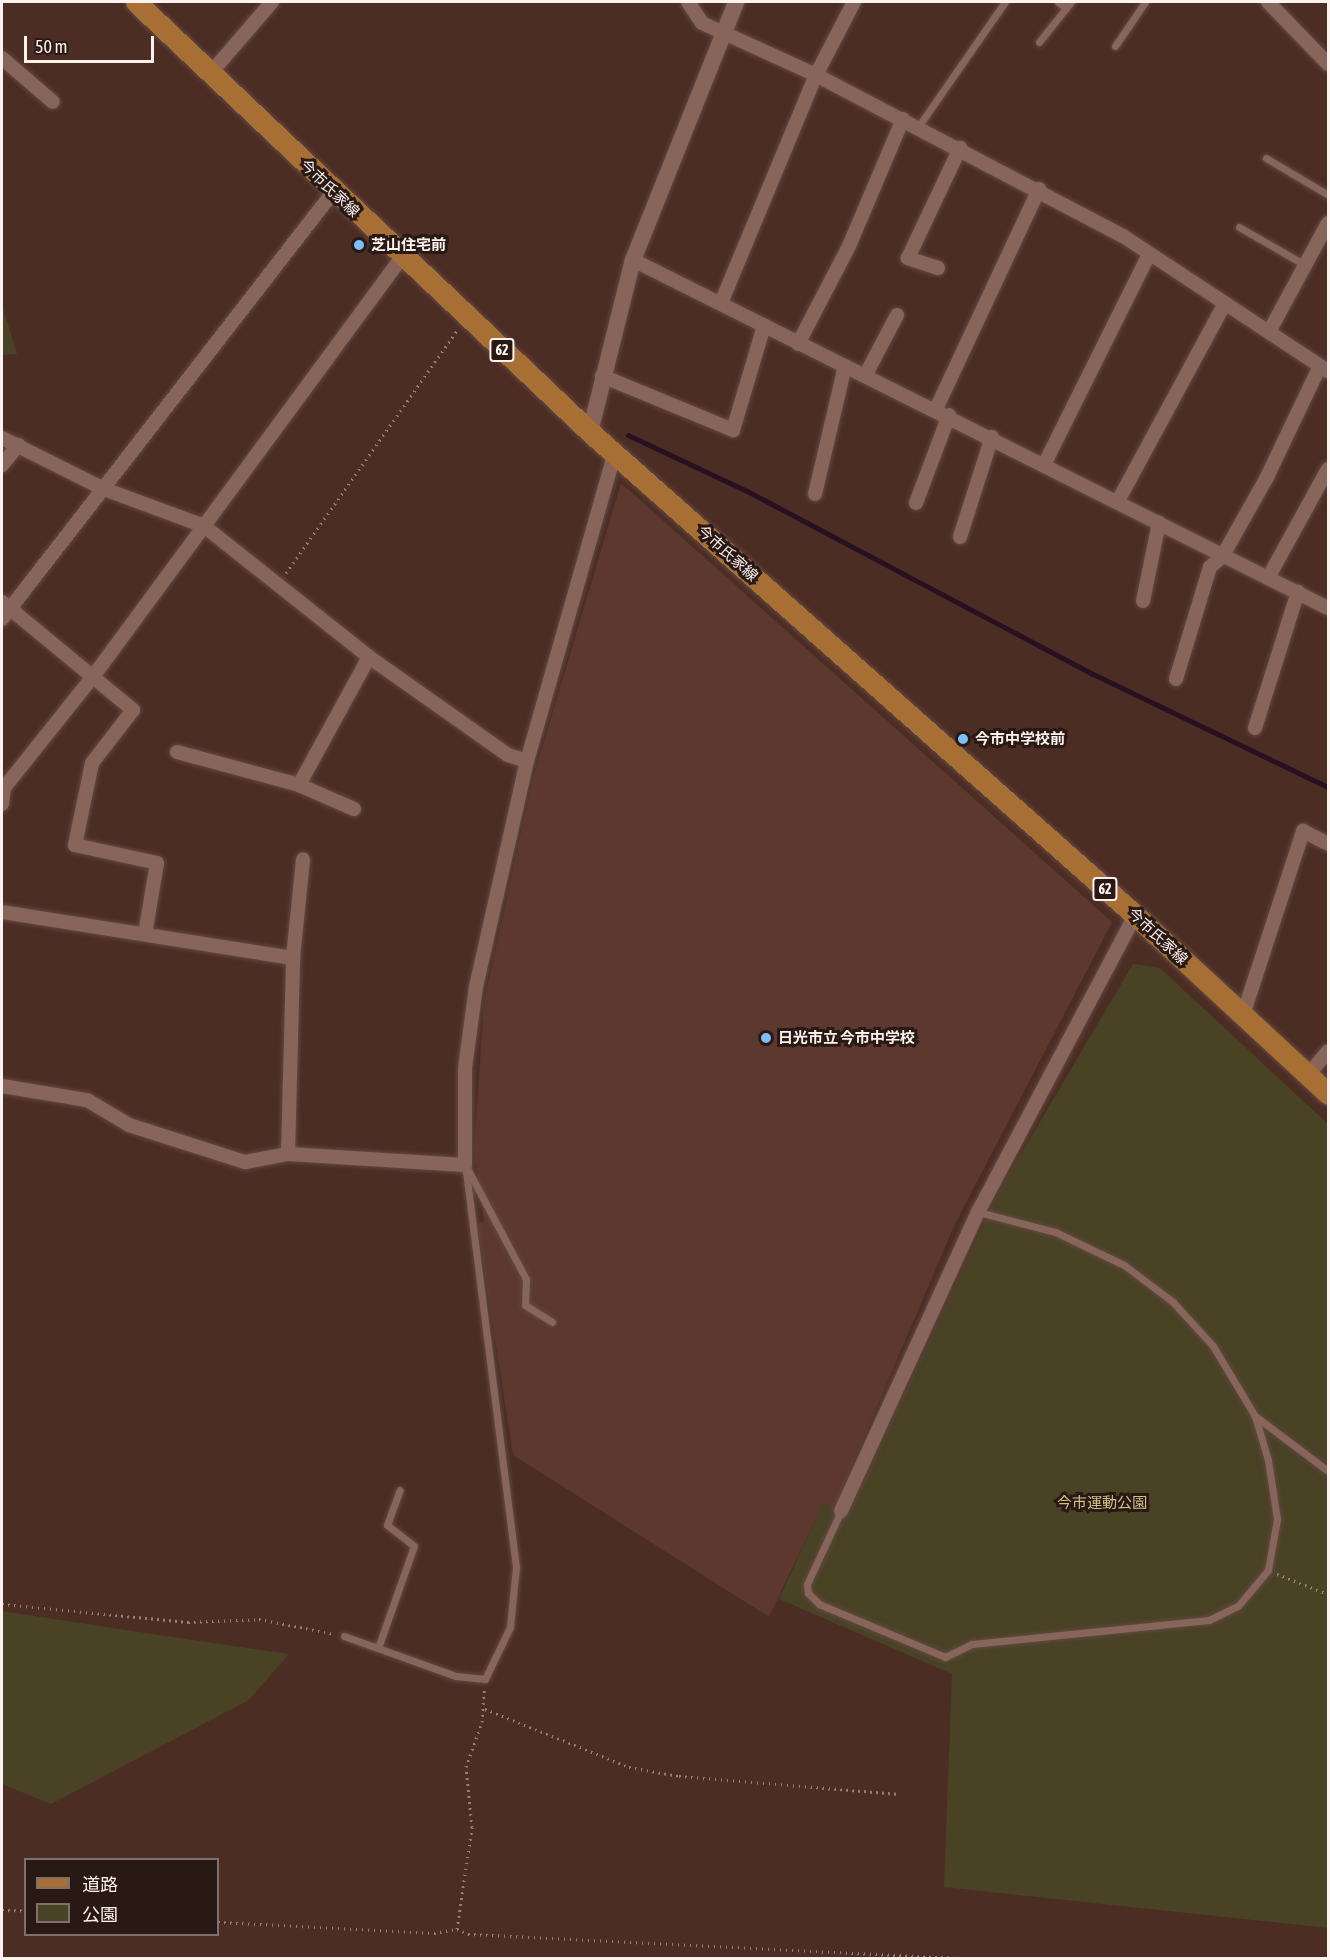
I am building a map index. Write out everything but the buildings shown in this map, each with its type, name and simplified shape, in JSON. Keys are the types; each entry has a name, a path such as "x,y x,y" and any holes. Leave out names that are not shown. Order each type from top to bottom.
{"main road":[{"name":"今市氏家線","path":"136,2 402,257 590,432 1135,915 1329,1094"}],"street":[{"path":"210,74 272,2"},
{"path":"688,2 702,23 816,75 1039,189 1149,254 1324,369 1222,557 1210,567 1176,679"},
{"path":"590,432 602,376 633,260 736,2"},
{"path":"721,303 816,75 855,2"},
{"path":"1268,2 1329,64"},
{"path":"2,58 53,102"},
{"path":"798,344 849,246 903,119"},
{"path":"938,268 908,258 960,148"},
{"path":"936,409 1039,189"},
{"path":"145,934 157,863 75,845 92,763 134,710 95,674 4,610 104,489 334,191"},
{"path":"1269,332 1329,223"},
{"path":"1045,463 1149,254"},
{"path":"2,802 3,788 95,674 402,257"},
{"path":"633,260 798,344 949,415 1222,557 1329,608"},
{"path":"1118,501 1225,303"},
{"path":"865,376 897,315"},
{"path":"602,376 733,430 764,326"},
{"path":"815,494 845,366"},
{"path":"916,503 949,415"},
{"path":"960,537 992,437"},
{"path":"2,438 104,489 204,525 369,657 508,755 527,761"},
{"path":"2,465 18,445"},
{"path":"2,1086 87,1100 129,1125 235,1160 288,1154 465,1165 466,1041 527,761 615,453"},
{"path":"1268,578 1329,469"},
{"path":"1143,601 1159,523"},
{"path":"1255,728 1298,592"},
{"path":"299,785 369,657"},
{"path":"177,752 299,785 354,809"},
{"path":"1243,1015 1304,831 1329,844"},
{"path":"288,1154 293,958 303,860"},
{"path":"2,912 293,958"},
{"path":"841,1511 978,1212 1135,915"},
{"path":"1308,1075 1329,1051"}],"lane":[{"path":"918,127 1005,2"},
{"path":"1039,42 1068,5 1058,2"},
{"path":"1114,46 1145,2"},
{"path":"1266,158 1329,195"},
{"path":"1239,227 1305,265"},
{"path":"465,1165 518,1259 526,1279 525,1305 552,1322"},
{"path":"344,1636 456,1676 485,1679 510,1627 516,1567 465,1165"},
{"path":"841,1511 807,1584 808,1593 819,1604 945,1657 972,1644 1209,1620 1238,1606 1268,1570 1277,1519 1255,1416 1213,1346 1151,1283 1055,1232 978,1212"},
{"path":"1255,1416 1329,1471"},
{"path":"378,1648 414,1546 387,1525 400,1490"}],"path":[{"path":"278,585 467,317"},
{"path":"1268,1570 1329,1594"},
{"path":"2,1604 188,1622 260,1619 344,1636"},
{"path":"457,1929 472,1827 466,1767 485,1709 485,1679"},
{"path":"485,1709 629,1767 679,1776 896,1794"},
{"path":"2,1910 24,1911"},
{"path":"219,1922 434,1933 457,1929 468,1934 965,1959"}],"shaded area":[{"name":"日光市立 今市中学校","path":"621,483 1112,922 954,1226 834,1508 823,1504 769,1617 513,1455 477,1224 484,1221 474,1153 484,1002 533,779"}],"green space":[{"path":"2,304 17,354 2,355"},
{"name":"今市運動公園","path":"1133,964 1160,968 1328,1124 1328,1928 944,1887 952,1674 779,1599 823,1503 848,1515 999,1191"},
{"path":"2,1611 289,1654 249,1700 51,1804 2,1784"}],"waterway":[{"path":"628,435 747,491 1093,674 1328,787"}],"place":[{"name":"芝山住宅前","path":"359,245"},
{"name":"今市中学校前","path":"963,739"},
{"name":"日光市立 今市中学校","path":"766,1038"}]}
